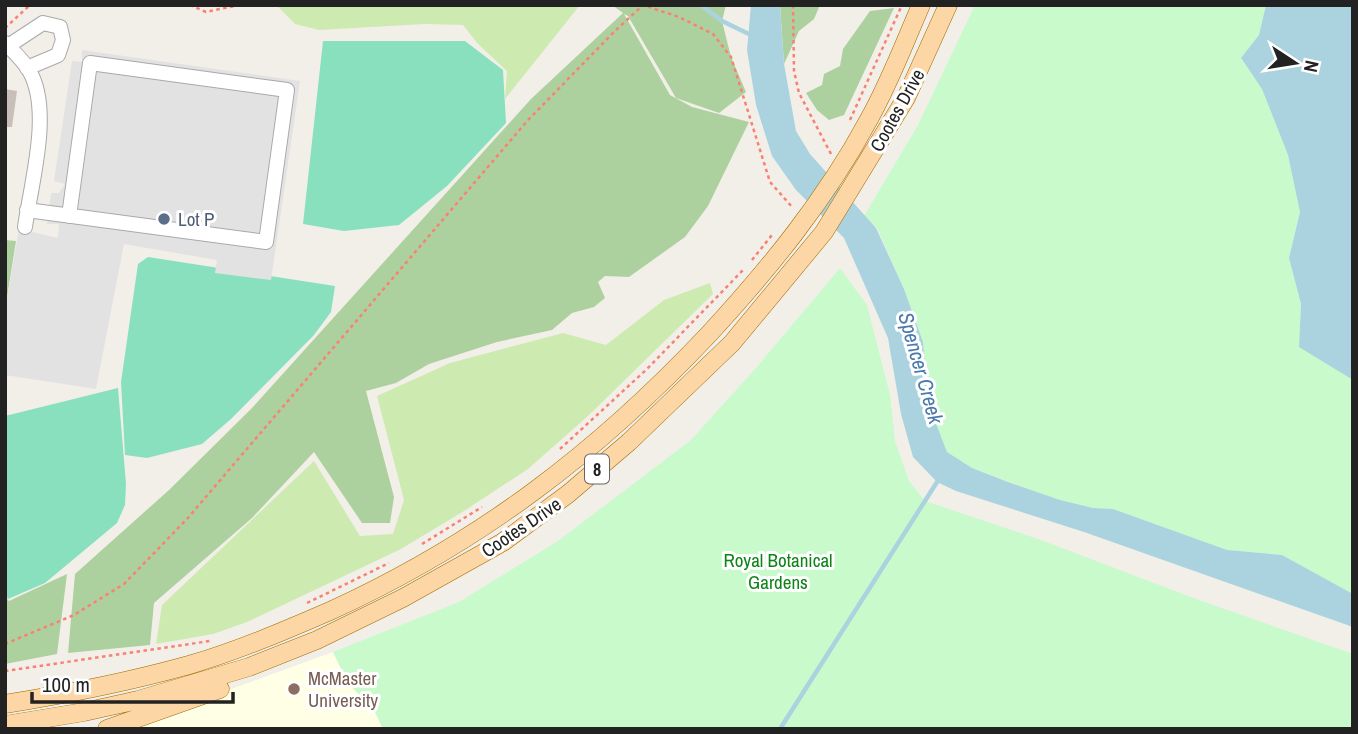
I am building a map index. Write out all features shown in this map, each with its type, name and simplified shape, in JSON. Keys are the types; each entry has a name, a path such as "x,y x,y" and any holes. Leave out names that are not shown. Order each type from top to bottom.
{"main road":[{"name":"Cootes Drive","path":"5,704 106,686 191,664 278,635 376,589 449,549 525,499 586,452 672,372 760,277 833,160 874,110 921,5"},
{"name":"Cootes Drive","path":"5,725 138,700 249,667 317,640 403,598 503,542 568,494 629,442 732,343 824,232 906,98 948,5"},
{"path":"107,729 282,663 317,640"}],"lane":[{"path":"25,227 40,115 37,90 27,68 7,45 43,23 60,27 63,40 58,55 27,68"},
{"path":"27,210 69,216 266,242 287,90 90,63 69,216"}],"path":[{"path":"5,28 30,5"},
{"path":"190,5 206,12 239,5"},
{"path":"5,644 74,615 124,584 187,519 528,120 643,5 679,17 713,34 731,57 770,182 802,210"},
{"path":"793,5 794,71 799,93 833,160"},
{"path":"848,124 902,5"},
{"path":"833,160 837,144"},
{"path":"560,450 657,359 744,269 777,229"},
{"path":"417,548 486,505"},
{"path":"305,603 393,561"},
{"path":"5,671 213,641"}],"shaded area":[{"name":"Lot P","path":"82,50 300,81 271,280 215,273 217,260 124,244 96,389 5,375 5,310 19,229 58,238 59,224 47,224 51,193 59,193 65,184 54,181 72,61 82,62"},
{"name":"McMaster University","path":"333,652 348,683 375,712 383,729 121,729"}],"green space":[{"path":"276,5 580,5 505,99 507,71 478,44 463,25 425,24 319,30 295,24"},
{"path":"612,5 726,5 722,21 731,57 746,92 719,113 676,98 628,16 624,14 670,95 692,107 749,122 708,206 685,237 629,277 605,276 598,282 605,298 594,307 572,313 552,330 497,342 429,364 396,383 366,391 394,497 390,523 362,523 314,452 252,518 154,603 150,645 68,653 75,574 169,490 252,408 531,99 623,13"},
{"path":"780,5 820,5 814,19 799,31 784,64"},
{"path":"975,5 1266,5 1259,35 1241,59 1262,89 1288,155 1300,212 1289,258 1301,304 1299,346 1353,380 1353,594 1282,555 1227,550 1113,509 1093,508 1059,500 972,468 947,452 928,403 923,342 904,289 877,228 864,216 918,125"},
{"path":"894,8 844,115 829,120 817,110 806,93 822,85 824,74 840,66 843,49 870,11"},
{"path":"323,41 465,41 503,70 506,123 447,186 399,225 344,231 303,224"},
{"path":"5,240 16,241 5,310"},
{"path":"148,257 335,286 331,312 314,335 231,419 202,444 147,458 125,455 121,382 138,264"},
{"name":"Royal Botanical Gardens","path":"840,268 867,305 890,395 895,441 909,481 925,501 1041,540 1196,599 1353,654 1353,729 383,729 375,712 348,683 333,652 459,602 558,541 691,440"},
{"path":"710,283 713,294 588,416 528,469 464,511 401,549 247,622 213,634 156,644 162,605 314,461 360,536 393,534 404,500 377,396 450,363 563,333 606,345 664,300"},
{"path":"118,388 126,484 125,505 117,523 45,583 8,599 5,593 5,416"},
{"path":"67,574 57,654 5,664 5,597 9,601"}],"water":[{"name":"Spencer Creek","path":"751,5 780,5 784,64 796,131 810,154 876,228 904,289 923,342 928,403 947,452 972,468 1060,500 1093,508 1113,509 1227,550 1282,555 1353,594 1353,627 1084,532 956,491 937,482 913,457 901,414 888,338 844,238 796,190 772,156 756,105 747,50"},
{"path":"1266,5 1353,5 1353,380 1299,347 1301,304 1289,258 1300,212 1288,155 1262,89 1241,58 1259,35"}],"building":[{"path":"5,89 17,91 12,127 5,127"}],"waterway":[{"path":"701,5 722,21 751,35"},
{"path":"780,729 937,482"}],"place":[{"name":"Lot P","path":"164,219"},
{"name":"McMaster University","path":"294,689"}]}
